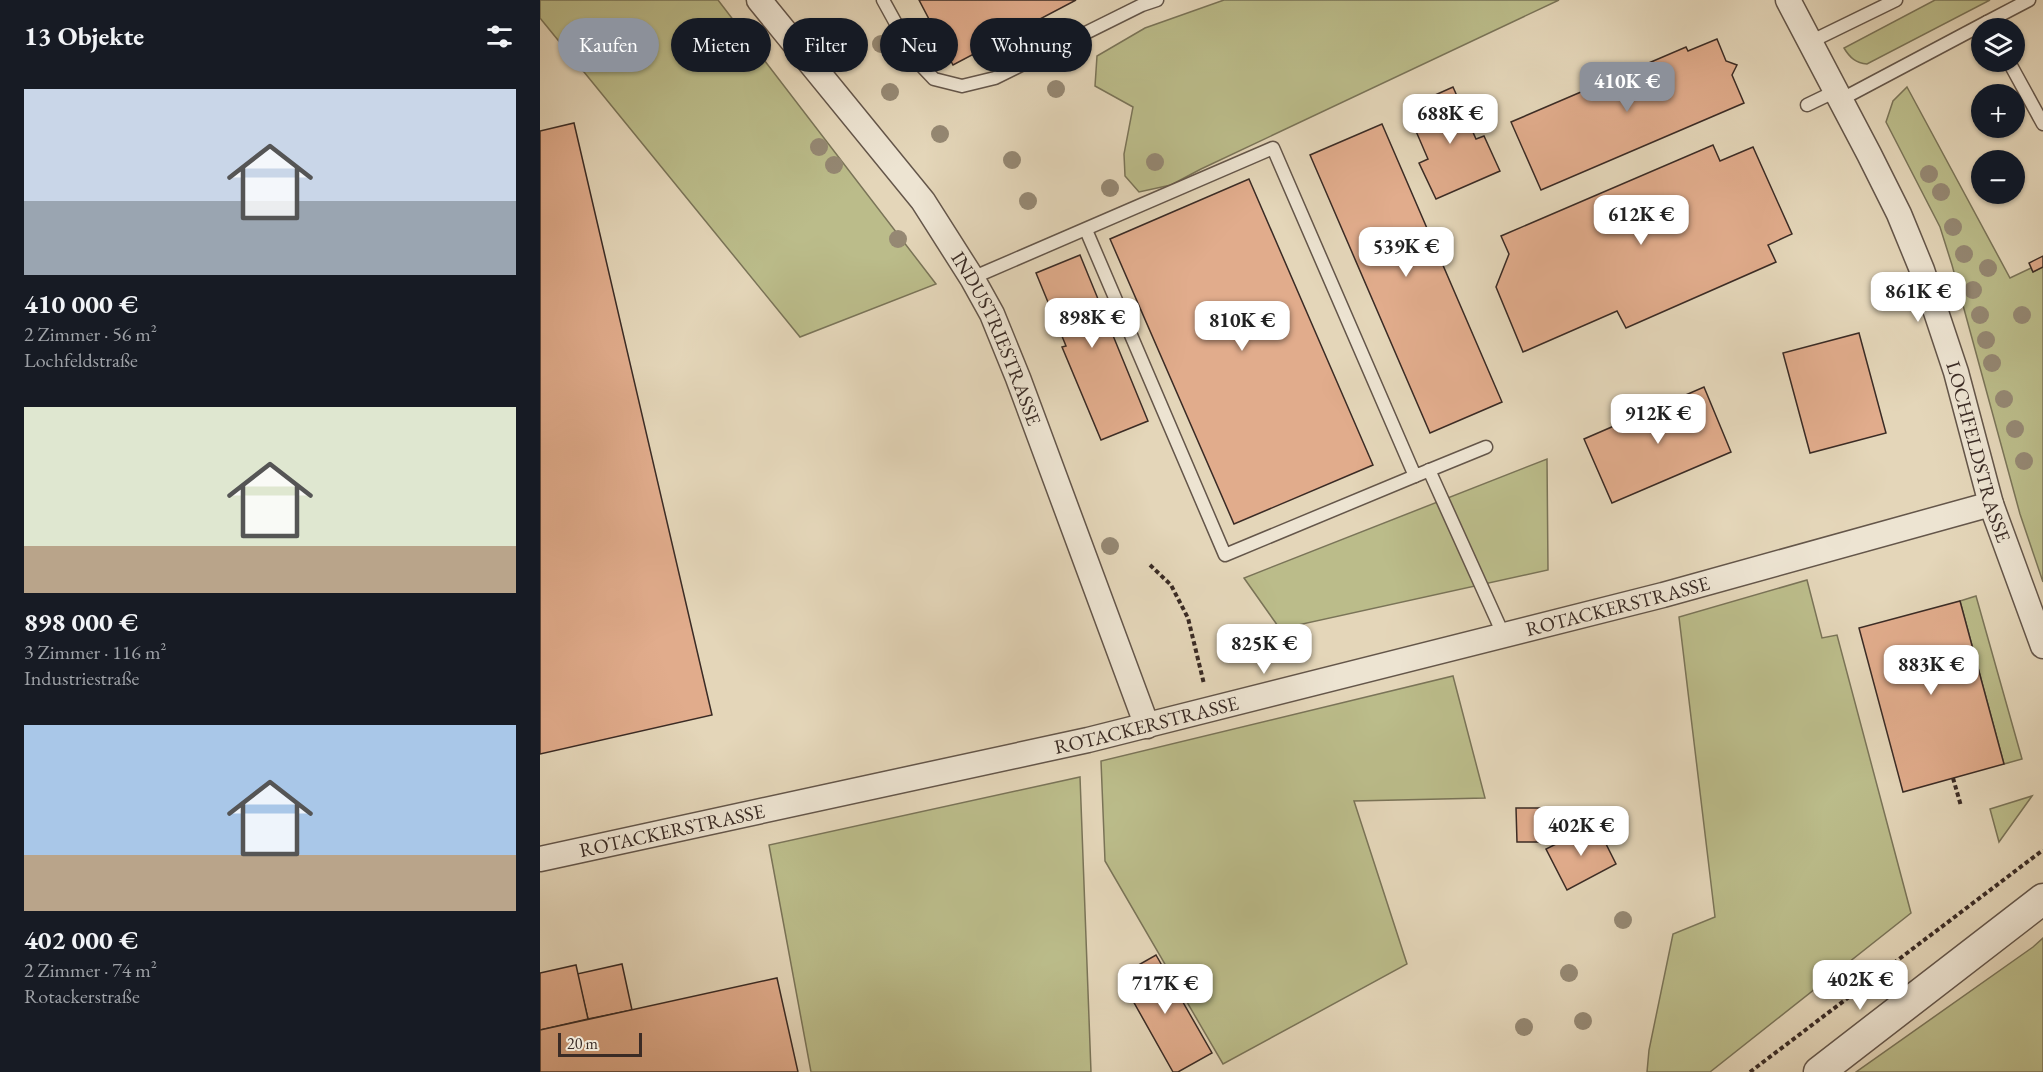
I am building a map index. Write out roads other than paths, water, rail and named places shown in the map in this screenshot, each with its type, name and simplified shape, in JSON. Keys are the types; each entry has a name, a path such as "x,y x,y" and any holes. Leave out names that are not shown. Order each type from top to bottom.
{"street":[{"name":"INDUSTRIESTRASSE","path":"759,0 923,201 992,314 1147,726"},
{"name":"LOCHFELDSTRASSE","path":"1788,0 1899,214 1922,270 1956,372 1991,504 2043,646"},
{"name":"ROTACKERSTRASSE","path":"540,859 1147,726 1663,595 1991,504"},
{"path":"1820,1072 2043,899"}],"lane":[{"path":"883,0 916,60 934,79 962,86 995,78 1141,3 1157,0"},
{"path":"1810,42 1896,0"},
{"path":"2000,18 2029,0"},
{"path":"1807,105 1838,95 1971,33"},
{"path":"2014,72 2043,124"},
{"path":"972,278 1273,148 1414,476"},
{"path":"1086,230 1225,555 1486,447"},
{"path":"1429,470 1504,636"}]}
